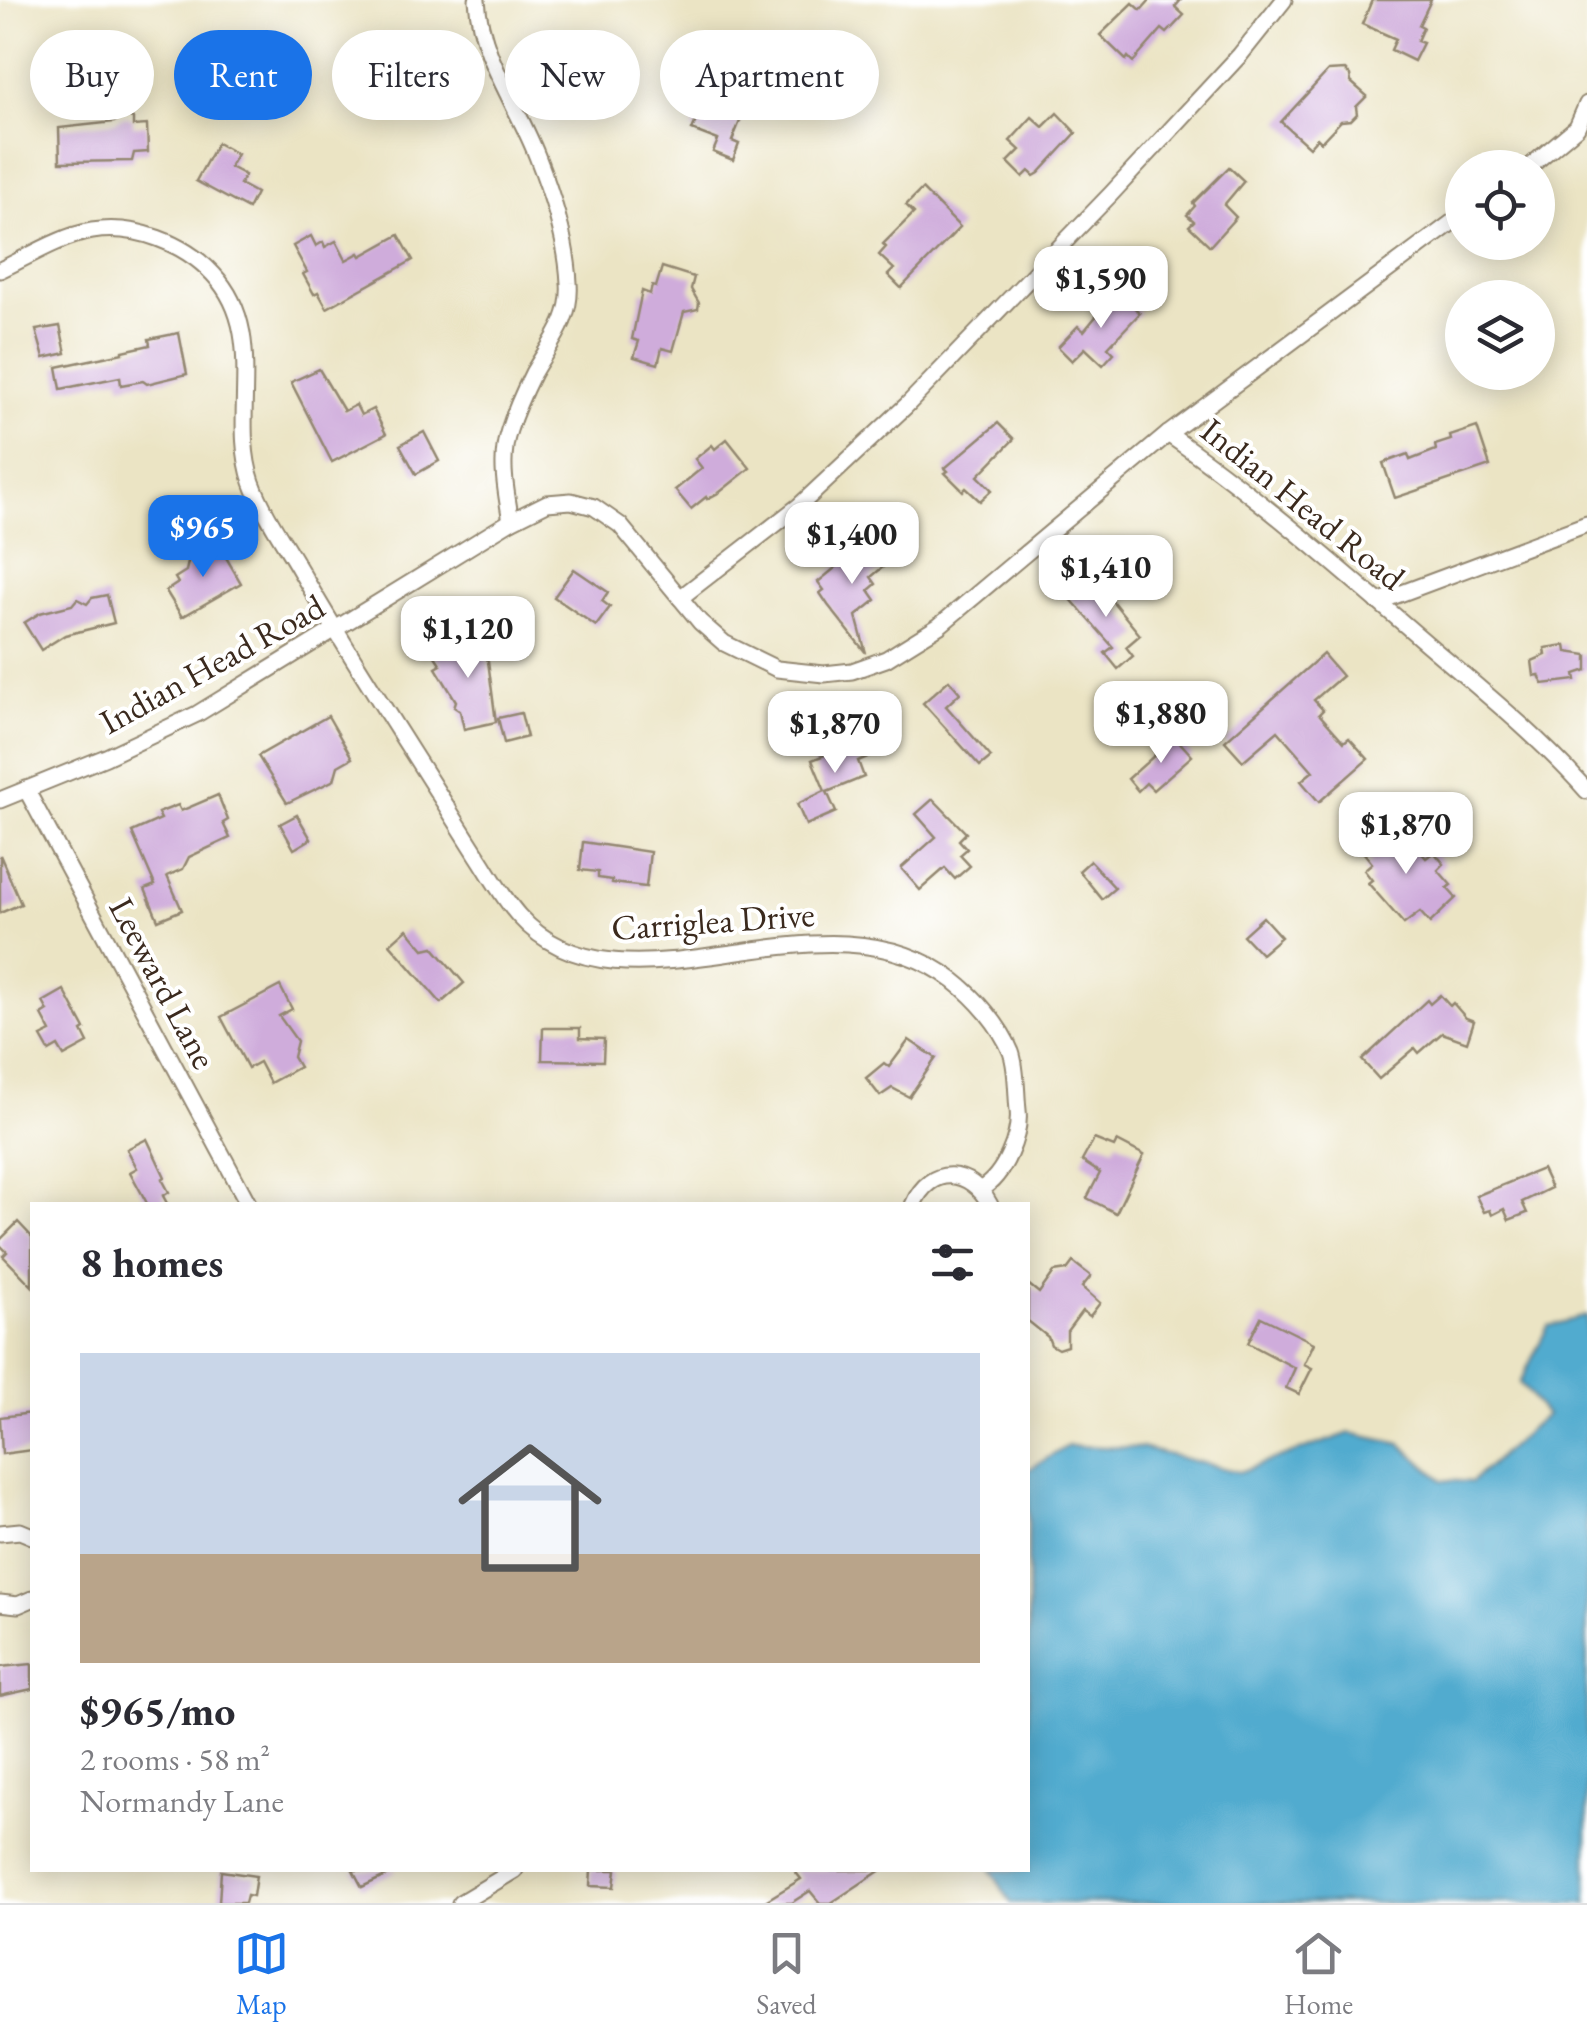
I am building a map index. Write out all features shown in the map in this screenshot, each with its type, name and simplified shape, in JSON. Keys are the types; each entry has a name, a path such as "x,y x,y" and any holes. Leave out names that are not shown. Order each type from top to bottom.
{"street":[{"path":"476,0 486,47 537,155 560,233 570,287 567,313 556,340 534,372 508,432 504,452 510,521"},
{"path":"680,598 800,506 906,406 1240,56 1284,0"},
{"path":"1550,150 1577,127 1587,104"},
{"path":"1168,434 1445,228"},
{"name":"Carriglea Drive","path":"0,270 89,231 113,230 167,241 213,274 231,299 241,330 247,374 245,460 253,487 335,630 509,903 540,935 568,953 596,960 636,962 841,941 902,952 922,960 978,1001 1011,1052 1020,1122 1002,1168 981,1189"},
{"name":"Indian Head Road","path":"0,800 164,731 510,521 547,503 571,501 594,507 620,526 724,644 749,658 799,673 852,672 886,659 939,626 1168,434 1227,475 1378,602 1551,750 1587,791"},
{"path":"1378,602 1587,524"},
{"name":"Leeward Lane","path":"26,789 247,1202"},
{"path":"915,1202 918,1192 932,1180 949,1176 966,1178 981,1189 988,1202"},
{"path":"0,1533 20,1531 30,1535"},
{"path":"0,1603 18,1605 30,1600"},
{"path":"460,1903 512,1872"}],"water":[{"path":"1587,1316 1587,1903 1011,1903 992,1872 1030,1872 1030,1469 1068,1446 1141,1448 1239,1472 1350,1433 1401,1444 1442,1480 1471,1482 1546,1415 1520,1383 1548,1326"}],"building":[{"path":"1150,0 1181,0 1175,7 1184,15 1167,33 1162,29 1133,62 1128,57 1126,60 1100,35 1133,3 1141,10"},
{"path":"1372,0 1431,0 1419,25 1423,27 1417,41 1423,43 1414,61 1391,50 1396,39 1362,24"},
{"path":"1345,70 1351,82 1367,96 1356,107 1357,114 1351,120 1341,121 1321,142 1317,138 1309,147 1281,122 1328,71"},
{"path":"1057,113 1076,133 1039,173 1034,176 1029,171 1023,177 1008,162 1020,150 1010,141 1032,117 1043,127"},
{"path":"133,120 133,126 147,125 148,152 134,153 132,161 60,162 59,128"},
{"path":"696,120 740,120 732,141 739,144 733,160 713,152 718,140 692,130"},
{"path":"217,143 237,154 230,167 245,175 240,184 256,193 248,209 196,181"},
{"path":"1229,167 1244,181 1224,205 1236,217 1210,246 1189,226 1194,221 1187,215 1195,206 1193,203"},
{"path":"922,189 960,227 901,288 888,275 894,269 879,255 886,247 883,244 914,213 906,205"},
{"path":"399,235 413,260 327,308 303,274 307,272 293,246 311,236 316,246 323,242 325,247 336,241 346,260"},
{"path":"662,267 694,277 691,289 699,303 698,309 684,312 673,351 662,348 658,364 634,357 639,341 632,339 642,291 650,294 652,286 656,287"},
{"path":"1117,291 1140,313 1108,347 1114,353 1103,365 1085,348 1072,361 1058,347 1078,326 1084,331"},
{"path":"60,326 66,353 44,358 36,330"},
{"path":"179,333 187,374 147,384 143,381 121,385 120,377 61,389 57,367 123,353 150,345 149,339"},
{"path":"319,369 344,411 356,405 361,415 373,409 386,434 332,462 291,382"},
{"path":"998,423 1014,439 978,476 992,490 980,501 966,488 963,491 945,473 945,468"},
{"path":"1477,427 1490,466 1395,498 1383,463 1408,454 1410,460 1436,450 1435,445 1451,440 1450,436"},
{"path":"424,432 439,461 416,474 400,445"},
{"path":"727,439 750,468 691,509 675,490 702,468 695,459"},
{"path":"861,540 883,567 871,577 876,584 869,590 876,600 856,616 866,653 828,605 818,582 846,559 843,555"},
{"path":"217,542 241,583 182,617 166,591 178,583 175,578 186,571 189,558"},
{"path":"574,569 608,592 602,601 610,607 596,626 554,597"},
{"path":"1092,576 1140,635 1126,647 1133,656 1118,669 1105,653 1113,647 1068,596"},
{"path":"107,595 114,623 65,635 41,650 24,623 40,613 72,605 77,599 87,604 92,598"},
{"path":"459,636 477,643 488,661 496,722 464,729 460,711 454,707 456,701 436,668 441,665 433,653"},
{"path":"1566,645 1567,652 1587,655 1587,670 1575,674 1576,680 1543,684 1539,675 1534,676 1532,661 1546,655 1545,648"},
{"path":"1323,654 1342,676 1314,700 1323,710 1319,714 1344,742 1349,738 1368,759 1319,802 1301,781 1313,771 1278,731 1243,761 1225,741"},
{"path":"949,680 960,693 946,706 991,757 980,766 923,703"},
{"path":"521,713 527,737 504,743 498,718"},
{"path":"328,716 352,758 338,766 334,780 287,803 258,756"},
{"path":"1175,737 1192,756 1153,790 1146,783 1138,791 1128,779"},
{"path":"844,738 850,745 866,738 872,755 858,761 864,777 827,792 836,812 806,825 797,804 825,791 812,760 832,752 829,745"},
{"path":"218,795 230,838 189,857 183,869 167,876 182,910 158,920 145,889 155,885 132,832 161,819 158,813 178,805 181,811"},
{"path":"933,799 966,833 959,840 967,849 960,855 970,866 955,879 945,868 920,890 901,868 936,837 916,814"},
{"path":"297,815 311,839 294,849 280,824"},
{"path":"1384,825 1397,840 1401,837 1408,845 1412,842 1426,858 1434,852 1444,864 1438,870 1456,898 1430,923 1420,912 1404,924 1368,883 1372,880 1364,870 1372,863 1359,847"},
{"path":"583,842 650,852 646,887 612,883 598,878 598,872 580,870"},
{"path":"0,855 21,904 0,913"},
{"path":"1090,861 1115,888 1102,899 1079,871"},
{"path":"1263,917 1281,937 1261,954 1243,935"},
{"path":"407,929 424,949 433,947 464,983 441,1003 390,944"},
{"path":"280,986 292,1009 279,1016 297,1041 293,1057 299,1067 270,1083 259,1062 248,1068 221,1017"},
{"path":"64,990 85,1029 82,1031 88,1043 64,1056 58,1046 49,1051 41,1037 51,1032 42,1015 48,1011 43,1002"},
{"path":"1440,995 1474,1021 1467,1042 1442,1033 1419,1053 1415,1048 1379,1079 1362,1060 1427,1000 1430,1004"},
{"path":"543,1028 580,1028 580,1038 604,1039 603,1061 542,1060"},
{"path":"909,1040 936,1058 909,1097 892,1088 880,1096 866,1078 884,1063 889,1067"},
{"path":"147,1139 165,1177 162,1179 169,1192 163,1196 166,1202 146,1202 130,1172 137,1168 127,1149"},
{"path":"1094,1139 1114,1147 1117,1141 1144,1155 1116,1213 1087,1198 1100,1173 1082,1161"},
{"path":"1542,1169 1551,1188 1522,1202 1527,1213 1509,1220 1504,1209 1492,1215 1490,1210 1484,1212 1476,1196"},
{"path":"18,1222 30,1235 30,1284 3,1256 7,1252 0,1240"},
{"path":"1073,1262 1091,1276 1082,1287 1100,1303 1090,1316 1082,1311 1067,1331 1067,1346 1058,1349 1030,1323 1030,1286 1039,1293 1054,1272 1067,1270"},
{"path":"1261,1317 1314,1343 1304,1364 1312,1368 1299,1394 1286,1388 1295,1368 1248,1343"},
{"path":"30,1413 30,1450 2,1454 0,1417"},
{"path":"30,1664 30,1689 0,1696 0,1667"},
{"path":"221,1872 256,1876 253,1896 247,1895 245,1903 219,1903"},
{"path":"354,1872 394,1872 362,1887"},
{"path":"591,1872 616,1872 614,1887 590,1886"},
{"path":"796,1872 878,1872 831,1903 820,1903 810,1891 791,1903 762,1903 801,1879"}]}
